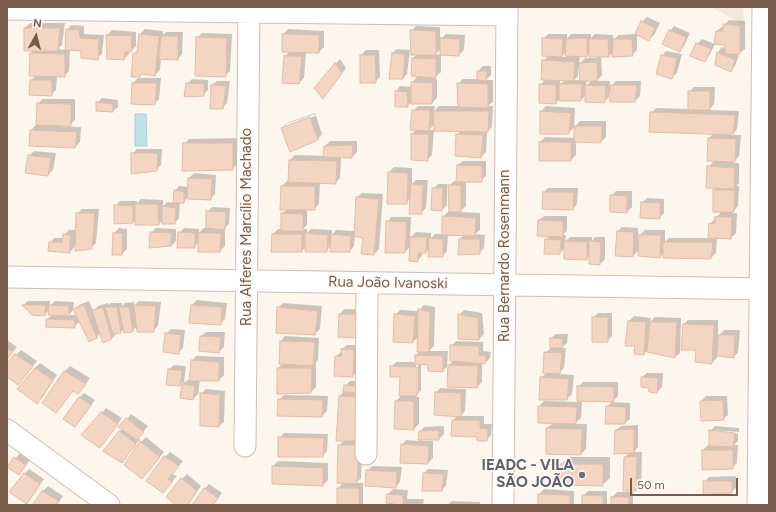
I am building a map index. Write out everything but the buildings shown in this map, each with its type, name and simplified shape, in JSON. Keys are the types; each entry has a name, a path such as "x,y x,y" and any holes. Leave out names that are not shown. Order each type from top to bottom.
{"street":[{"path":"758,505 764,289 763,7"},
{"path":"7,9 507,11"},
{"name":"Rua Alferes Marcílio Machado","path":"245,446 249,10"},
{"name":"Rua Bernardo Rosenmann","path":"503,505 507,11"},
{"name":"Rua João Ivanoski","path":"7,277 764,289"},
{"path":"366,454 367,283"},
{"path":"7,430 109,505"}],"shaded area":[{"path":"711,7 743,7 744,25"}],"water":[{"path":"135,114 146,114 147,146 135,146"}],"place":[{"name":"IEADC - VILA SÃO JOÃO","path":"582,475"}]}
